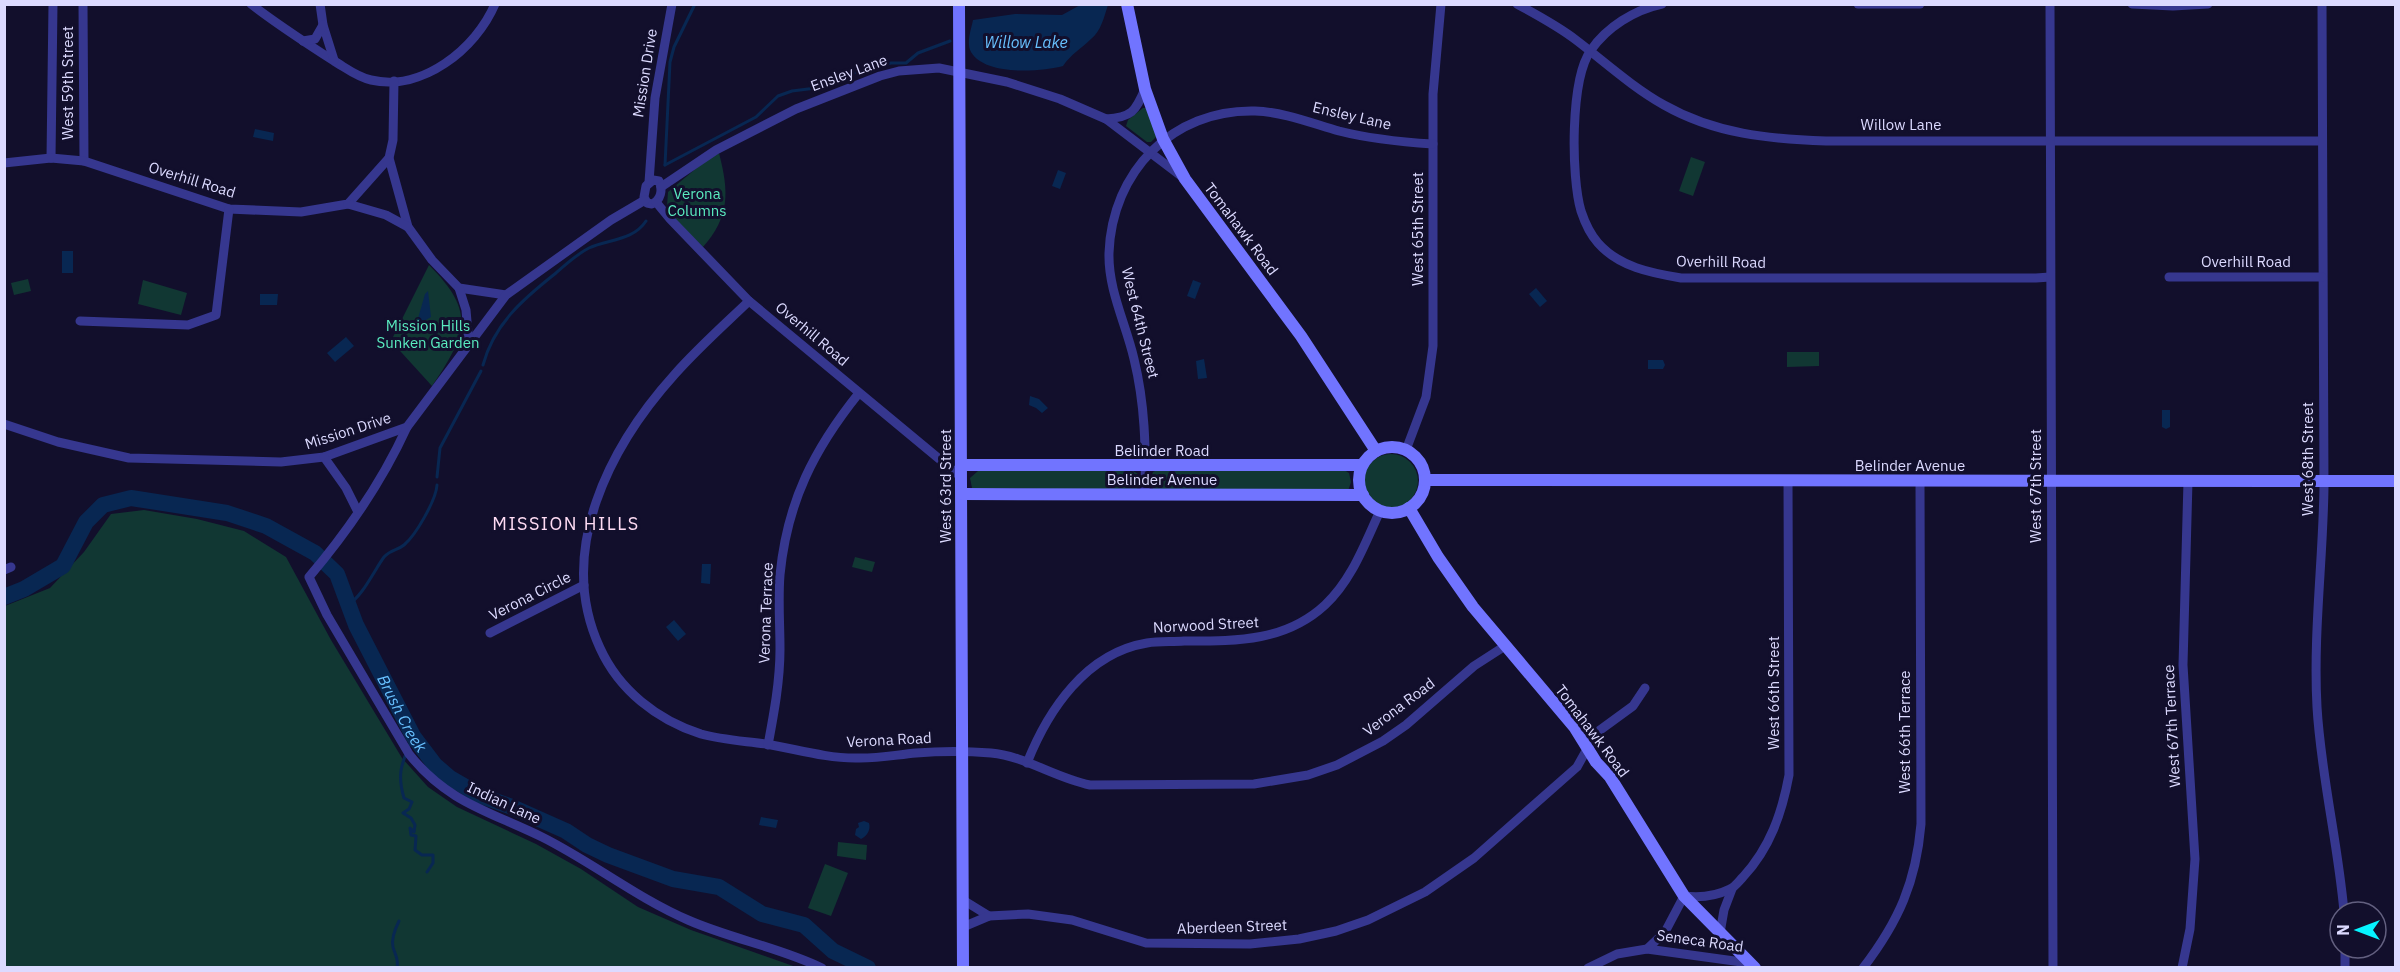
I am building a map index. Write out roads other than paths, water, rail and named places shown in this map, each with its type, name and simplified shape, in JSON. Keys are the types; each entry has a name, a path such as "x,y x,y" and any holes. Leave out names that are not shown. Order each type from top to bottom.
{"street":[{"name":"West 59th Street","path":"51,158 53,4"},
{"name":"West 59th Street","path":"83,4 84,161"},
{"path":"251,4 303,41 370,80 394,81 423,74 447,61 465,47 481,29 495,4"},
{"path":"320,4 323,25 334,60"},
{"name":"Mission Drive","path":"649,182 655,98 672,4"},
{"name":"West 63rd Street","path":"959,4 963,968"},
{"name":"Tomahawk Road","path":"1127,4 1145,89 1163,139 1185,179 1301,336 1376,451"},
{"name":"West 65th Street","path":"1406,450 1420,418 1432,369 1434,346 1434,67 1442,4"},
{"name":"Willow Lane","path":"1517,4 1568,34 1663,105 1707,125 1737,133 1791,140 2322,141"},
{"path":"1589,51 1608,29 1649,7 1662,4"},
{"path":"1858,4 1920,4"},
{"name":"West 67th Street","path":"2050,4 2053,968"},
{"path":"2132,4 2174,6 2208,4"},
{"name":"West 68th Street","path":"2322,4 2324,481 2323,537 2316,631 2317,711 2342,900"},
{"path":"303,41 315,39 323,25"},
{"name":"Overhill Road","path":"1589,51 1578,82 1576,112 1575,154 1579,202 1592,236 1620,261 1645,271 1681,278 2050,277"},
{"name":"Ensley Lane","path":"661,187 717,150 758,127 840,91 899,71 939,68 1007,82 1060,99 1106,119 1185,179"},
{"path":"394,81 393,140 389,158 408,227 432,260 459,288 466,310 469,345"},
{"path":"1106,119 1124,118 1137,109 1145,89"},
{"name":"Ensley Lane","path":"1163,139 1198,121 1219,114 1256,111 1278,113 1362,136 1433,144"},
{"name":"West 64th Street","path":"1145,494 1145,433 1140,385 1112,281 1109,255 1112,226 1117,207 1132,177 1163,139"},
{"name":"Overhill Road","path":"4,163 51,158 84,161 230,209 301,212 348,204"},
{"path":"389,158 348,204 386,215 408,227"},
{"path":"656,180 661,187 656,202 649,204 645,200 644,192 649,182 656,180"},
{"name":"Mission Drive","path":"4,424 58,442 129,458 281,462 324,457 407,427 506,295 611,220 645,200"},
{"name":"Overhill Road","path":"656,202 749,301 859,393 961,471"},
{"path":"80,321 188,325 216,315 230,209"},
{"name":"Overhill Road","path":"2169,277 2322,277"},
{"path":"459,288 506,295"},
{"name":"Verona Road","path":"749,301 676,372 652,401 623,444 597,498 587,527 584,546 584,585 594,635 603,656 628,690 644,705 664,718 703,735 856,759 932,752 994,753 1027,763 1055,776 1090,785 1254,784 1308,775 1337,765 1383,741 1406,725 1474,666 1505,646"},
{"name":"Verona Terrace","path":"768,745 779,669 780,577 788,525 796,497 811,463 838,420 859,393"},
{"name":"Indian Lane","path":"407,427 390,465 327,556 309,577 327,615 396,736 419,767 457,798 545,838 664,909 691,922 822,968"},
{"path":"1386,447 1406,450 1420,462 1425,480 1423,491 1417,501 1408,508 1389,513 1380,511 1367,502 1362,495 1359,485 1362,465 1376,451 1386,447"},
{"path":"324,457 346,488 358,512"},
{"name":"Belinder Road","path":"961,471 1146,466 1362,465"},
{"name":"Belinder Avenue","path":"1425,480 2396,481"},
{"name":"West 66th Street","path":"1720,933 1724,910 1732,889 1752,867 1773,832 1785,798 1789,775 1788,481"},
{"name":"West 66th Terrace","path":"1863,968 1885,938 1901,910 1915,869 1918,851 1921,824 1920,481"},
{"name":"West 67th Terrace","path":"2182,968 2190,929 2195,859 2183,665 2188,481"},
{"name":"Belinder Avenue","path":"962,494 1362,495"},
{"name":"Tomahawk Road","path":"1408,508 1453,579 1505,646 1575,728 1596,762 1610,777 1684,896 1752,965"},
{"name":"Norwood Street","path":"1027,763 1039,736 1066,694 1092,667 1110,655 1147,643 1251,640 1286,631 1305,621 1324,606 1343,585 1380,511"},
{"name":"Verona Circle","path":"490,633 584,585"},
{"name":"Aberdeen Street","path":"963,927 988,915 1054,916 1124,937 1166,945 1270,943 1336,931 1368,920 1404,904 1450,876 1577,767 1596,733 1633,706 1645,688"},
{"path":"1684,896 1699,898 1732,889"},
{"name":"Seneca Road","path":"1647,949 1665,932 1684,896"},
{"path":"963,900 988,915"},
{"name":"Seneca Road","path":"1588,968 1617,954 1647,949 1752,965"}],"water":[{"name":"Willow Lake","path":"1082,4 1108,5 1097,32 1063,66 1027,71 1000,69 978,60 971,52 969,41 973,20 1015,14 1062,15"},
{"path":"255,129 274,133 273,141 253,137"},
{"path":"1058,170 1066,173 1060,189 1052,186"},
{"path":"62,251 73,251 73,273 62,273"},
{"path":"1193,280 1201,283 1195,299 1187,296"},
{"path":"1536,288 1547,301 1540,307 1529,294"},
{"path":"428,291 431,317 419,324 417,322 425,294"},
{"path":"260,294 278,294 277,305 260,305"},
{"path":"346,337 354,346 335,362 327,353"},
{"path":"1204,359 1207,378 1198,379 1196,361"},
{"path":"1648,360 1663,360 1665,365 1663,369 1648,369"},
{"path":"1030,396 1039,399 1048,408 1042,413 1029,405"},
{"path":"2162,410 2170,410 2170,427 2166,429 2162,427"},
{"path":"702,564 711,564 710,584 701,583"},
{"path":"674,620 686,634 678,641 666,627"},
{"path":"761,817 778,820 776,828 759,825"},
{"path":"864,821 869,823 869,828 867,834 861,839 855,835 856,829 859,827 858,823"}],"waterway":[{"path":"665,165 670,62 674,47 695,4"},
{"path":"665,165 756,117 778,96 792,91 816,88 859,71 891,63 906,63 918,53 950,41"},
{"path":"483,365 494,337 502,325 532,293 585,250 627,236 641,228 646,221"},
{"path":"437,477 440,448 481,371"},
{"path":"348,604 363,590 384,557 404,545 414,534 425,517 437,485"},
{"name":"Brush Creek","path":"4,597 24,589 63,566 86,522 103,505 131,498 227,513 266,526 315,553 337,574 356,625 413,736 435,765 450,778 481,796 566,831 608,855 673,879 719,887 762,914 804,925 833,951 868,968"},
{"path":"413,736 401,773 404,798 412,802 409,809 403,813 411,818 415,825 414,832 410,828 411,835 416,836 415,850 422,855 433,855 433,863 427,872"},
{"path":"397,968 393,940 399,921"}],"district":[{"name":"MISSION HILLS","path":"566,524"}],"park label":[{"name":"Verona Columns","path":"697,202"},
{"name":"Mission Hills Sunken Garden","path":"428,334"}]}
